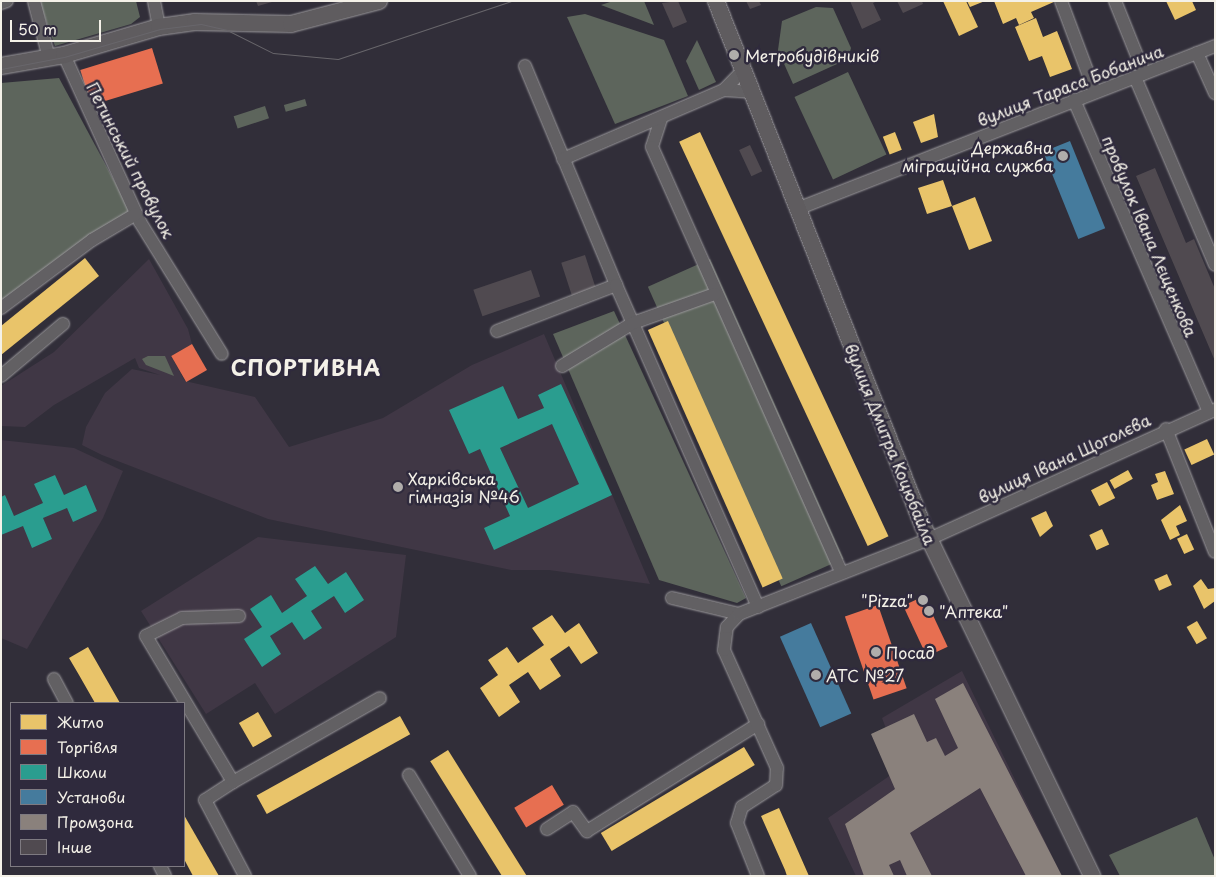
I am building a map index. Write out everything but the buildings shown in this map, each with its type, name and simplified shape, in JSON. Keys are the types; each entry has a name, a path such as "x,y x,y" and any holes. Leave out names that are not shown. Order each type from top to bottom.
{"main road":[{"path":"1,66 56,57 159,27 195,22 291,24 379,1"},
{"name":"вулиця Дмитра Коцюбайла","path":"716,1 796,208 929,539 1092,876"}],"street":[{"path":"1,3 6,1"},
{"name":"Петинський провулок","path":"34,1 56,57 136,214 222,354"},
{"path":"154,1 159,27"},
{"path":"1061,1 1095,92"},
{"path":"1115,1 1140,75 1215,265"},
{"name":"вулиця Тараса Бобанича","path":"796,208 1215,46"},
{"path":"1197,53 1215,93"},
{"path":"525,66 616,285 758,606"},
{"path":"563,159 724,90 743,70"},
{"path":"724,90 751,92"},
{"name":"провулок Івана Лєщенкова","path":"1074,100 1212,411"},
{"path":"660,119 652,147 715,294 842,573"},
{"path":"1,308 92,240 136,214"},
{"path":"497,331 616,285"},
{"path":"562,366 633,323 715,294"},
{"path":"1,376 63,324"},
{"name":"вулиця Івана Щоголєва","path":"739,614 929,539 1166,429 1212,411"},
{"path":"1166,429 1215,552"},
{"path":"672,598 739,614 727,627 724,650 777,768 776,785 742,807 737,823 758,876"},
{"path":"233,782 146,636 182,618 239,616"},
{"path":"54,680 66,702"},
{"path":"245,876 205,800 380,698"},
{"path":"548,828 573,812 587,831 758,724"},
{"path":"409,775 470,876"}],"shaded area":[{"path":"39,1 136,1 140,17 131,24 55,46"},
{"path":"613,1 644,1 654,25 601,5"},
{"path":"816,7 833,8 851,48 848,59 793,84 778,50 782,21"},
{"path":"585,14 664,40 688,96 615,124 567,17"},
{"path":"697,40 716,82 699,90 686,61"},
{"path":"848,72 886,154 833,179 795,97"},
{"path":"59,78 131,212 1,309 1,83"},
{"path":"305,99 307,106 286,112 284,105"},
{"path":"265,106 269,118 238,129 234,116"},
{"name":"Харківська гімназія №46","path":"149,259 188,329 192,344 171,356 185,381 255,397 289,447 383,418 472,365 544,334 650,584 549,570 511,570 268,519 102,455 82,445 86,427 105,393 132,369 160,375 139,368 135,358 54,405 25,427 1,426 1,386 54,352"},
{"path":"710,259 843,559 781,586 648,287"},
{"path":"614,311 746,598 737,603 659,580 553,334"},
{"path":"148,356 165,356 174,376 146,365 142,359"},
{"path":"1,440 74,448 123,471 103,518 27,649 1,638"},
{"path":"258,537 406,555 396,637 275,714 255,683 206,714 141,611"},
{"path":"962,671 1062,876 856,876 828,818 901,768 882,718"},
{"path":"1197,817 1215,860 1215,876 1120,876 1109,855"}],"tram line":[{"path":"1,69 64,57 160,29 201,24 227,30 273,53 338,59 511,1"}],"place":[{"name":"Метробудівників","path":"734,55"},
{"name":"Державна міграційна служба","path":"1063,156"},
{"name":"Харківська гімназія №46","path":"398,487"},
{"name":"\"Pizza\"","path":"923,600"},
{"name":"\"Аптека\"","path":"929,611"},
{"name":"Посад","path":"876,652"},
{"name":"АТС №27","path":"816,675"}],"district":[{"name":"СПОРТИВНА","path":"306,367"}]}
